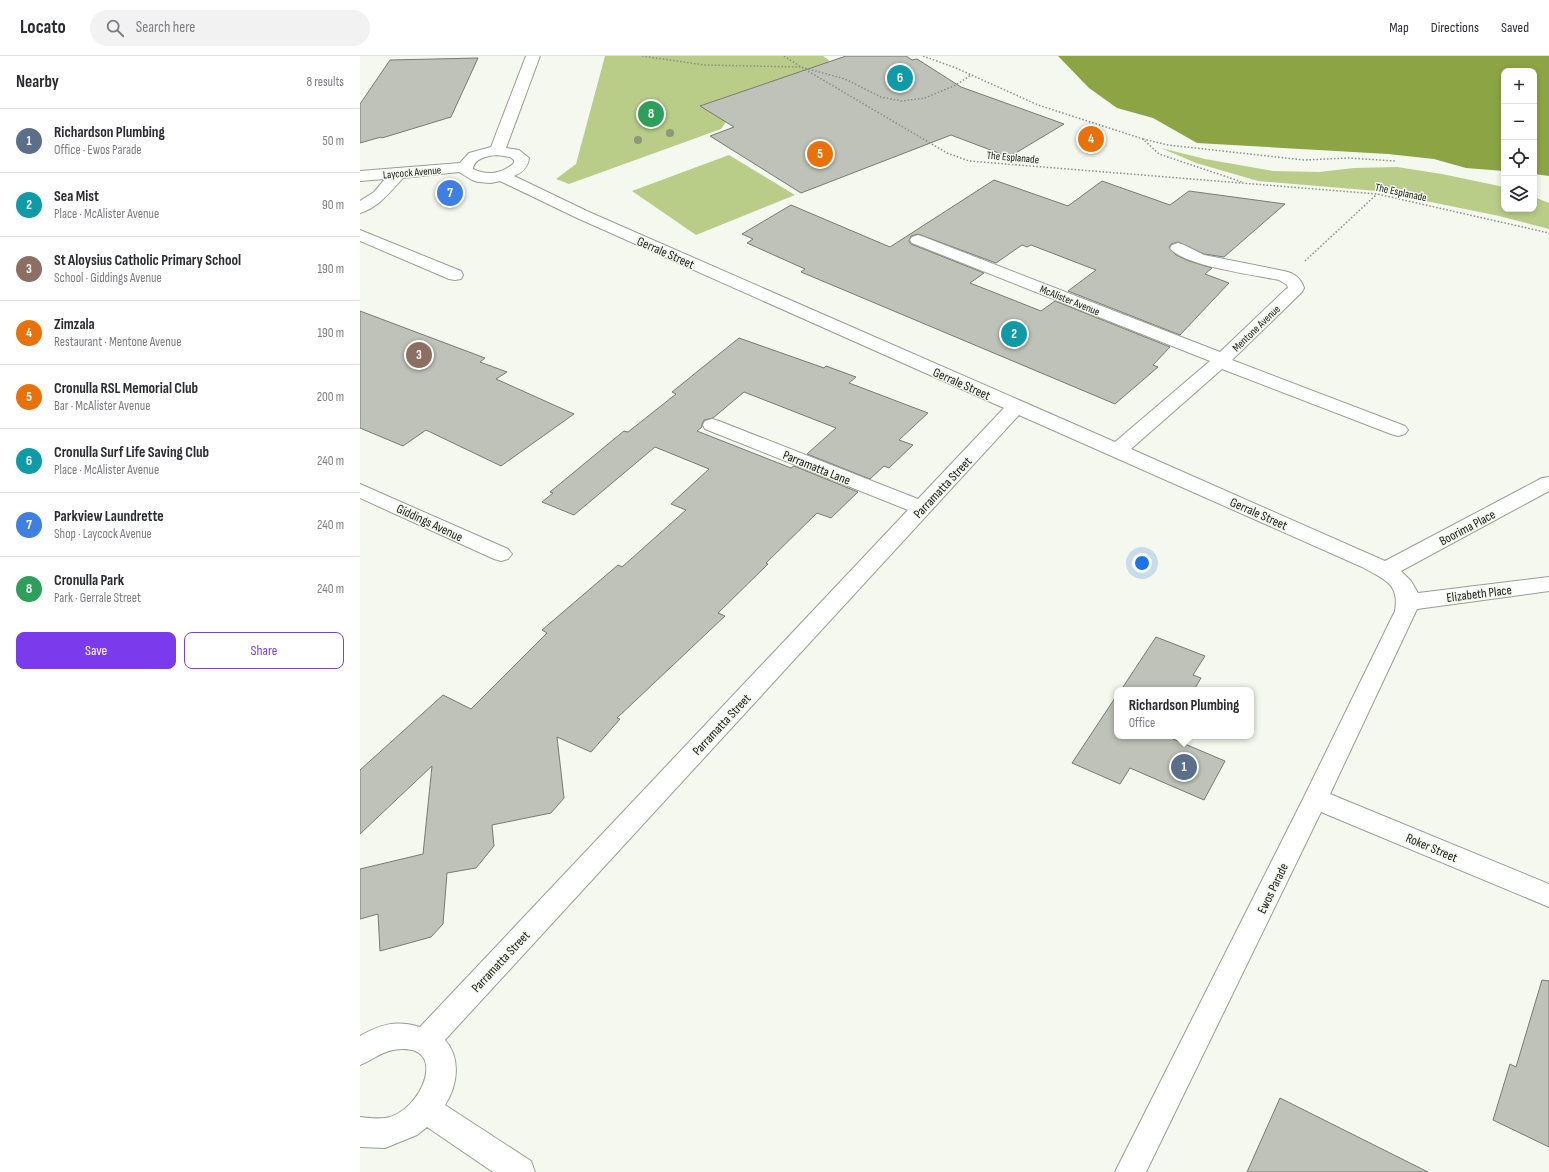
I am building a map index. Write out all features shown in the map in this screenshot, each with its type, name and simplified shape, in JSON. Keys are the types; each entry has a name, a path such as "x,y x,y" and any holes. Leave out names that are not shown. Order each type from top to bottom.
{"street":[{"path":"498,151 533,56"},
{"path":"498,151 513,152 522,158 523,161 522,166 517,170 502,176 488,178 476,176 466,171 465,167 470,159 475,156 498,151"},
{"name":"Laycock Avenue","path":"360,176 398,174 465,167"},
{"path":"360,208 379,195 398,174"},
{"name":"Gerrale Street","path":"502,176 590,218 1354,555 1385,570 1404,586 1408,594 1409,602"},
{"path":"360,235 455,275"},
{"name":"McAlister Avenue","path":"918,240 1398,430"},
{"path":"1178,248 1199,259 1284,276 1292,280 1295,284"},
{"name":"Mentone Avenue","path":"1118,451 1221,361 1292,293 1296,288 1295,284"},
{"name":"Parramatta Street","path":"425,1041 1016,407"},
{"name":"Parramatta Lane","path":"712,425 922,508"},
{"name":"Boorima Place","path":"1385,570 1549,483"},
{"name":"Giddings Avenue","path":"360,490 501,554"},
{"name":"Elizabeth Place","path":"1409,602 1549,584"},
{"name":"Ewos Parade","path":"1130,1172 1315,799 1409,602"},
{"name":"Roker Street","path":"1315,799 1549,896"},
{"path":"360,1052 382,1039 398,1036 412,1036 425,1041 436,1050 442,1062 442,1078 436,1094 426,1109 412,1121 396,1129 378,1133 360,1132"},
{"path":"426,1109 520,1172"}],"path":[{"name":"The Esplanade","path":"642,56 705,65 801,68 845,79 881,97 902,101 926,98 956,85 972,75"},
{"path":"784,56 801,68"},
{"name":"The Esplanade","path":"923,56 972,75 1038,104 1143,139 1159,154 1216,174 1248,183"},
{"name":"The Esplanade","path":"801,68 947,153 969,161 1377,194 1549,233"},
{"path":"1143,139 1168,145 1304,160 1350,158 1395,161"},
{"path":"1295,284 1306,260 1377,194"}],"shaded area":[{"path":"605,56 823,56 841,69 794,74 700,106 726,122 721,129 569,184 556,179 576,164"},
{"path":"1058,56 1549,56 1549,176 1537,174 1537,68 1501,68 1501,171 1466,168 1434,159 1388,154 1197,143 1153,118 1117,108 1089,88"},
{"path":"1161,148 1205,159 1273,171 1319,172 1354,168 1397,167 1442,174 1501,186 1501,212 1537,212 1537,198 1549,203 1549,229 1499,216 1377,191 1258,181 1196,163"},
{"path":"729,155 795,195 696,235 632,191"}],"building":[{"path":"846,56 906,56 912,60 917,59 961,87 1064,124 1009,157 951,135 801,193 710,136 734,127 700,106"},
{"path":"478,58 451,117 382,138 360,143 360,104 390,60"},
{"path":"994,180 1068,206 1102,181 1170,205 1189,191 1285,204 1224,257 1204,254 1178,242 1171,244 1169,248 1176,255 1189,261 1212,268 1205,274 1229,283 1180,335 1068,291 1096,270 1031,245 1027,247 1022,245 996,263 918,234 911,236 909,241 911,244 984,273 970,283 1041,311 1055,301 1170,347 1153,365 1158,367 1115,404 801,272 805,269 747,243 753,239 742,234 791,205 890,247"},
{"path":"360,311 485,358 480,362 507,372 496,379 574,414 501,466 426,430 403,446 360,428"},
{"path":"739,338 824,368 826,366 856,377 849,383 928,413 899,440 913,445 889,468 884,466 870,479 807,454 836,428 744,392 713,418 704,420 702,427 697,431 791,468 794,466 858,492 831,518 817,513 718,613 725,616 617,718 620,719 591,752 557,737 564,798 551,813 492,825 494,846 476,868 447,873 443,924 431,937 380,951 378,914 360,919 360,869 423,854 432,766 360,834 360,770 443,695 471,709 547,633 542,630 618,565 622,567 686,510 671,504 709,469 655,447 574,515 542,502 553,493 550,492 619,435 624,431 628,432 676,394 672,392"},
{"path":"1156,637 1205,656 1193,675 1201,678 1196,687 1123,687"},
{"path":"1114,700 1114,739 1173,739 1225,761 1204,800 1130,768 1120,784 1072,763"},
{"path":"1542,980 1549,981 1549,1147 1493,1120 1510,1064 1516,1067"},
{"path":"1280,1098 1428,1172 1247,1172"}],"place":[{"name":"Cronulla Surf Life Saving Club","path":"900,78"},
{"name":"Cronulla Park","path":"651,114"},
{"name":"Zimzala","path":"1091,139"},
{"name":"Cronulla RSL Memorial Club","path":"820,154"},
{"name":"Parkview Laundrette","path":"450,193"},
{"name":"Sea Mist","path":"1014,334"},
{"name":"St Aloysius Catholic Primary School","path":"419,355"},
{"name":"Richardson Plumbing","path":"1184,767"}]}
